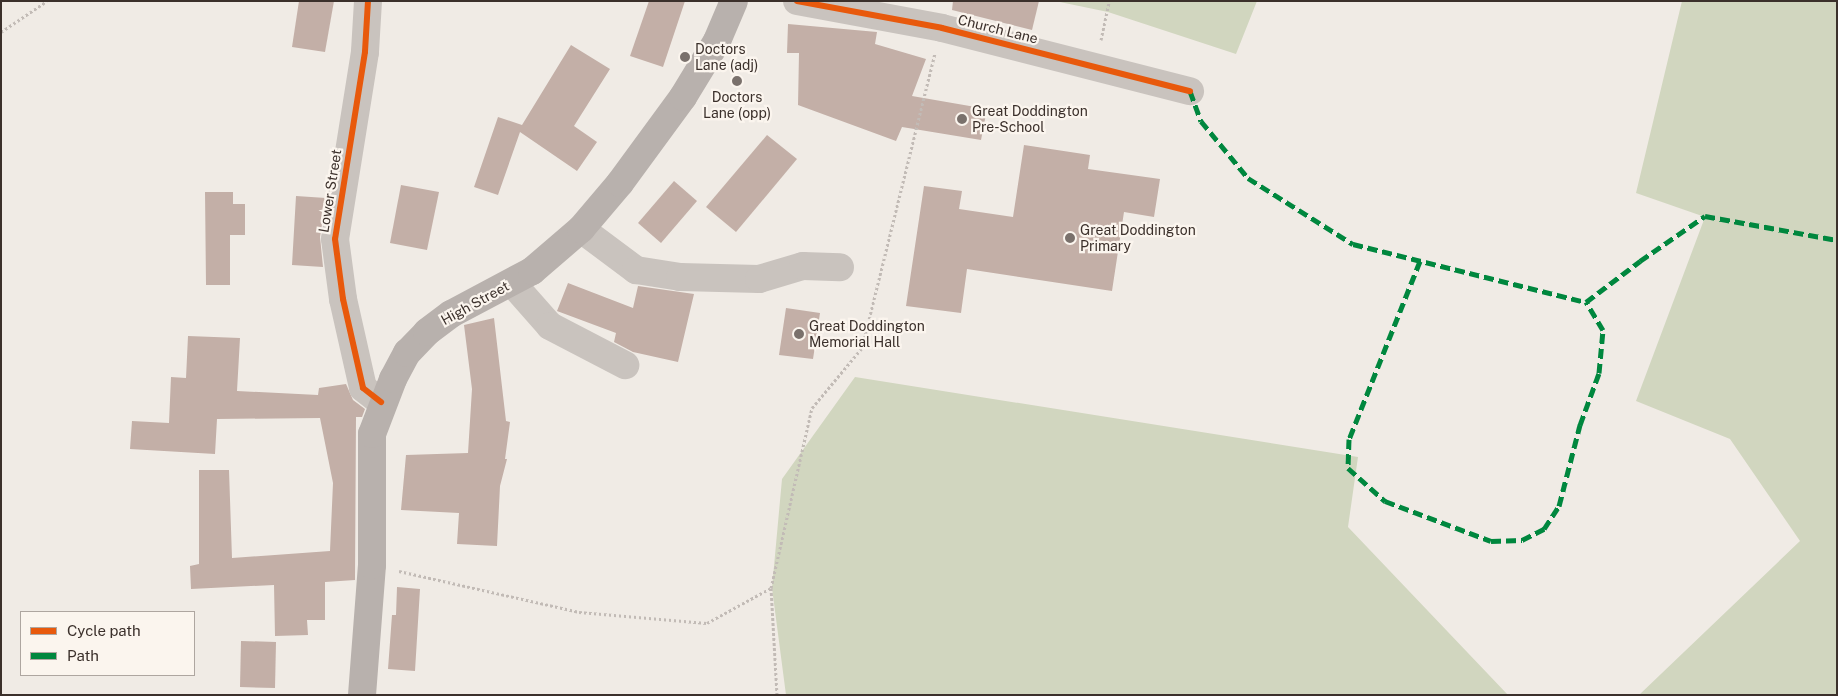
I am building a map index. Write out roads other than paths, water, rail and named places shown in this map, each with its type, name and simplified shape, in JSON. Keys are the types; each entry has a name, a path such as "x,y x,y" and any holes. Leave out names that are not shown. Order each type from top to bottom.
{"main road":[{"name":"High Street","path":"362,695 372,565 372,434 382,402 408,353 427,332 451,314 512,283 557,251 580,229 620,183 683,97 717,41 734,1"}],"street":[{"name":"Lower Street","path":"368,1 365,52 335,238 343,299 363,388 382,402"},
{"name":"Church Lane","path":"797,1 942,28 1190,92"},
{"path":"580,229 636,270 680,277 759,279 803,266 840,267"},
{"path":"512,283 550,326 625,364"}],"place":[{"name":"Doctors Lane (adj)","path":"685,57"},
{"name":"Doctors Lane (opp)","path":"737,81"},
{"name":"Great Doddington Pre-School","path":"962,119"},
{"name":"Great Doddington Primary","path":"1070,238"},
{"name":"Great Doddington Memorial Hall","path":"799,334"}]}
